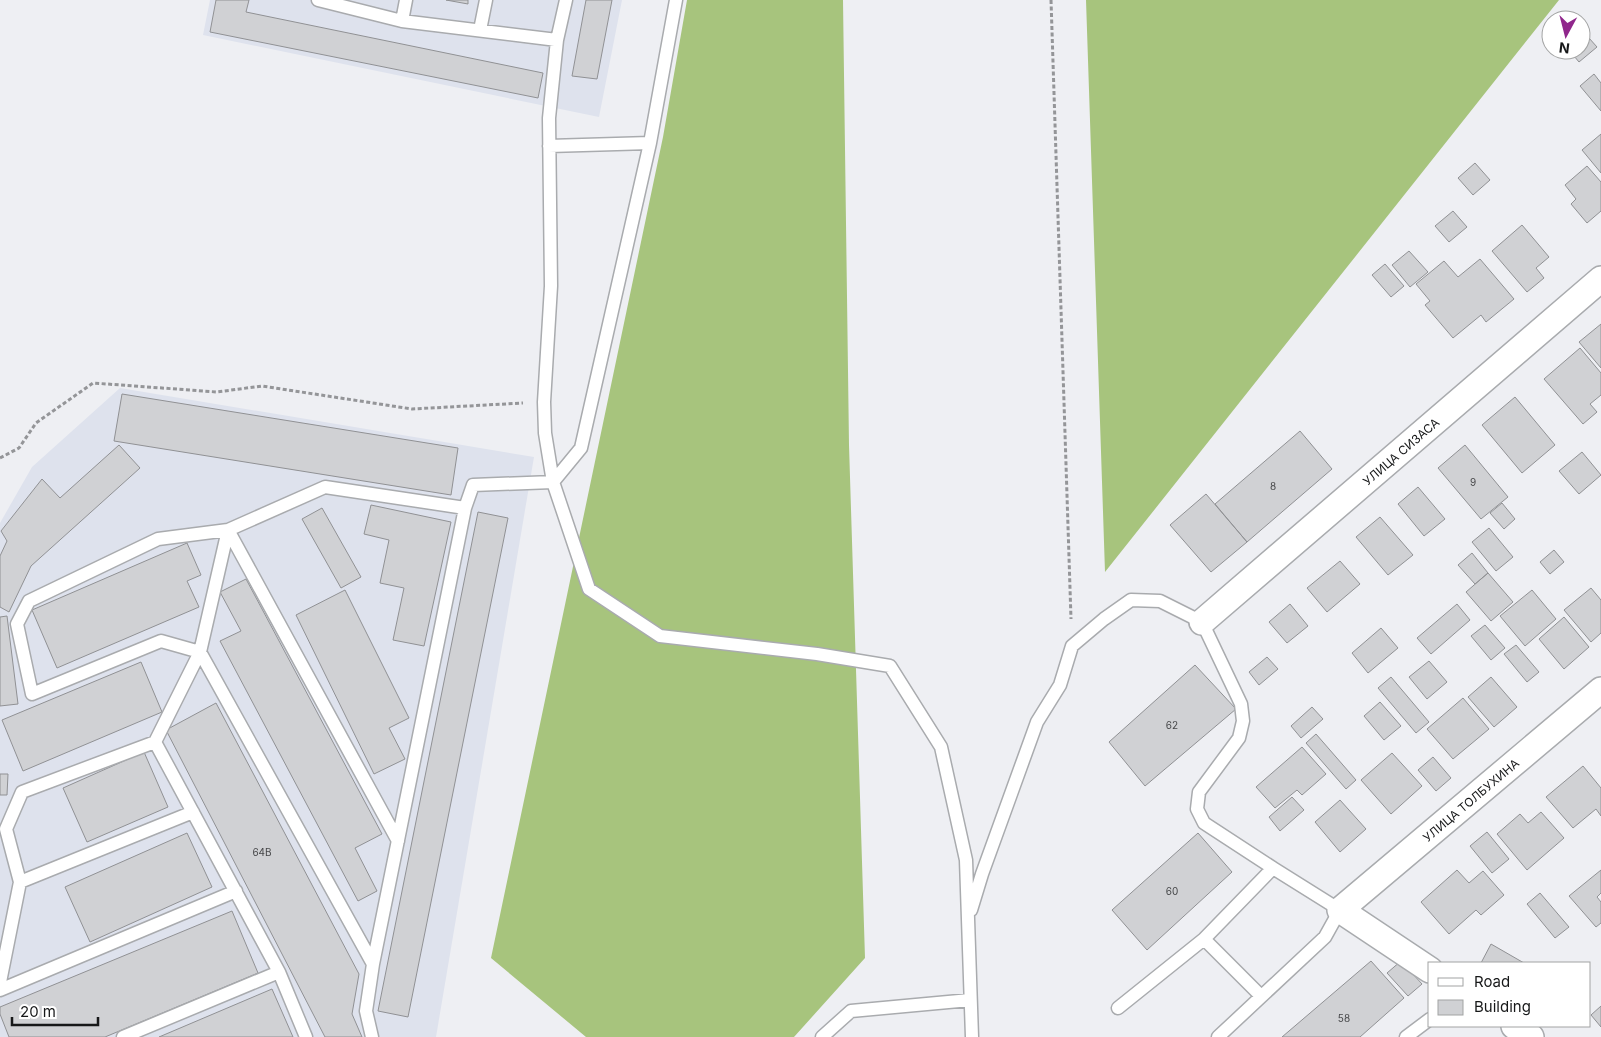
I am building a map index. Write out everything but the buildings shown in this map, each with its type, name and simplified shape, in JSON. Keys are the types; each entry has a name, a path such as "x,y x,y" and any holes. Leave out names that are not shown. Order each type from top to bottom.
{"street":[{"name":"УЛИЦА СИЗАСА","path":"1202,622 1601,279"},
{"name":"УЛИЦА ТОЛБУХИНА","path":"1340,910 1601,690"},
{"path":"1340,910 1428,969"},
{"path":"1516,1027 1531,1037"}],"lane":[{"path":"318,0 402,21 557,40"},
{"path":"402,21 406,0"},
{"path":"480,30 486,0"},
{"path":"566,0 557,40 548,118 551,286 544,402 545,433 553,482 589,589 660,636 817,654 890,666 941,747 966,860 972,1037"},
{"path":"372,1037 366,1011 373,964 465,508 473,484 553,482 581,448 650,143 676,0"},
{"path":"549,146 650,143"},
{"path":"373,964 200,652 161,641 32,694 18,624 29,601 158,539 228,530 325,487 465,508"},
{"path":"0,982 20,882 6,829 22,792 155,742 200,652 228,530"},
{"path":"228,530 398,841"},
{"path":"968,922 982,874 1036,722 1060,686 1072,646 1104,619 1131,600 1160,601 1202,622 1241,704 1243,721 1238,738 1199,792 1197,809 1204,823 1340,910 1325,937 1218,1037"},
{"path":"155,742 279,972 306,1037"},
{"path":"20,882 193,812"},
{"path":"1118,1008 1204,939 1273,868"},
{"path":"0,990 236,891"},
{"path":"1204,939 1261,996"},
{"path":"123,1037 279,972"},
{"path":"822,1037 851,1011 970,1000"},
{"path":"1406,1037 1428,1020"}],"path":[{"path":"1051,0 1072,646"},
{"path":"0,458 19,448 36,423 93,383 217,392 262,386 412,409 544,402"}],"shaded area":[{"path":"210,0 622,0 599,117 203,35"},
{"path":"120,388 534,457 436,1037 0,1037 0,523 32,467"}],"green space":[{"path":"687,0 843,0 849,445 865,958 794,1037 586,1037 491,958 663,137"},
{"path":"1086,0 1559,0 1551,10 1541,10 1541,23 1105,572"}]}
